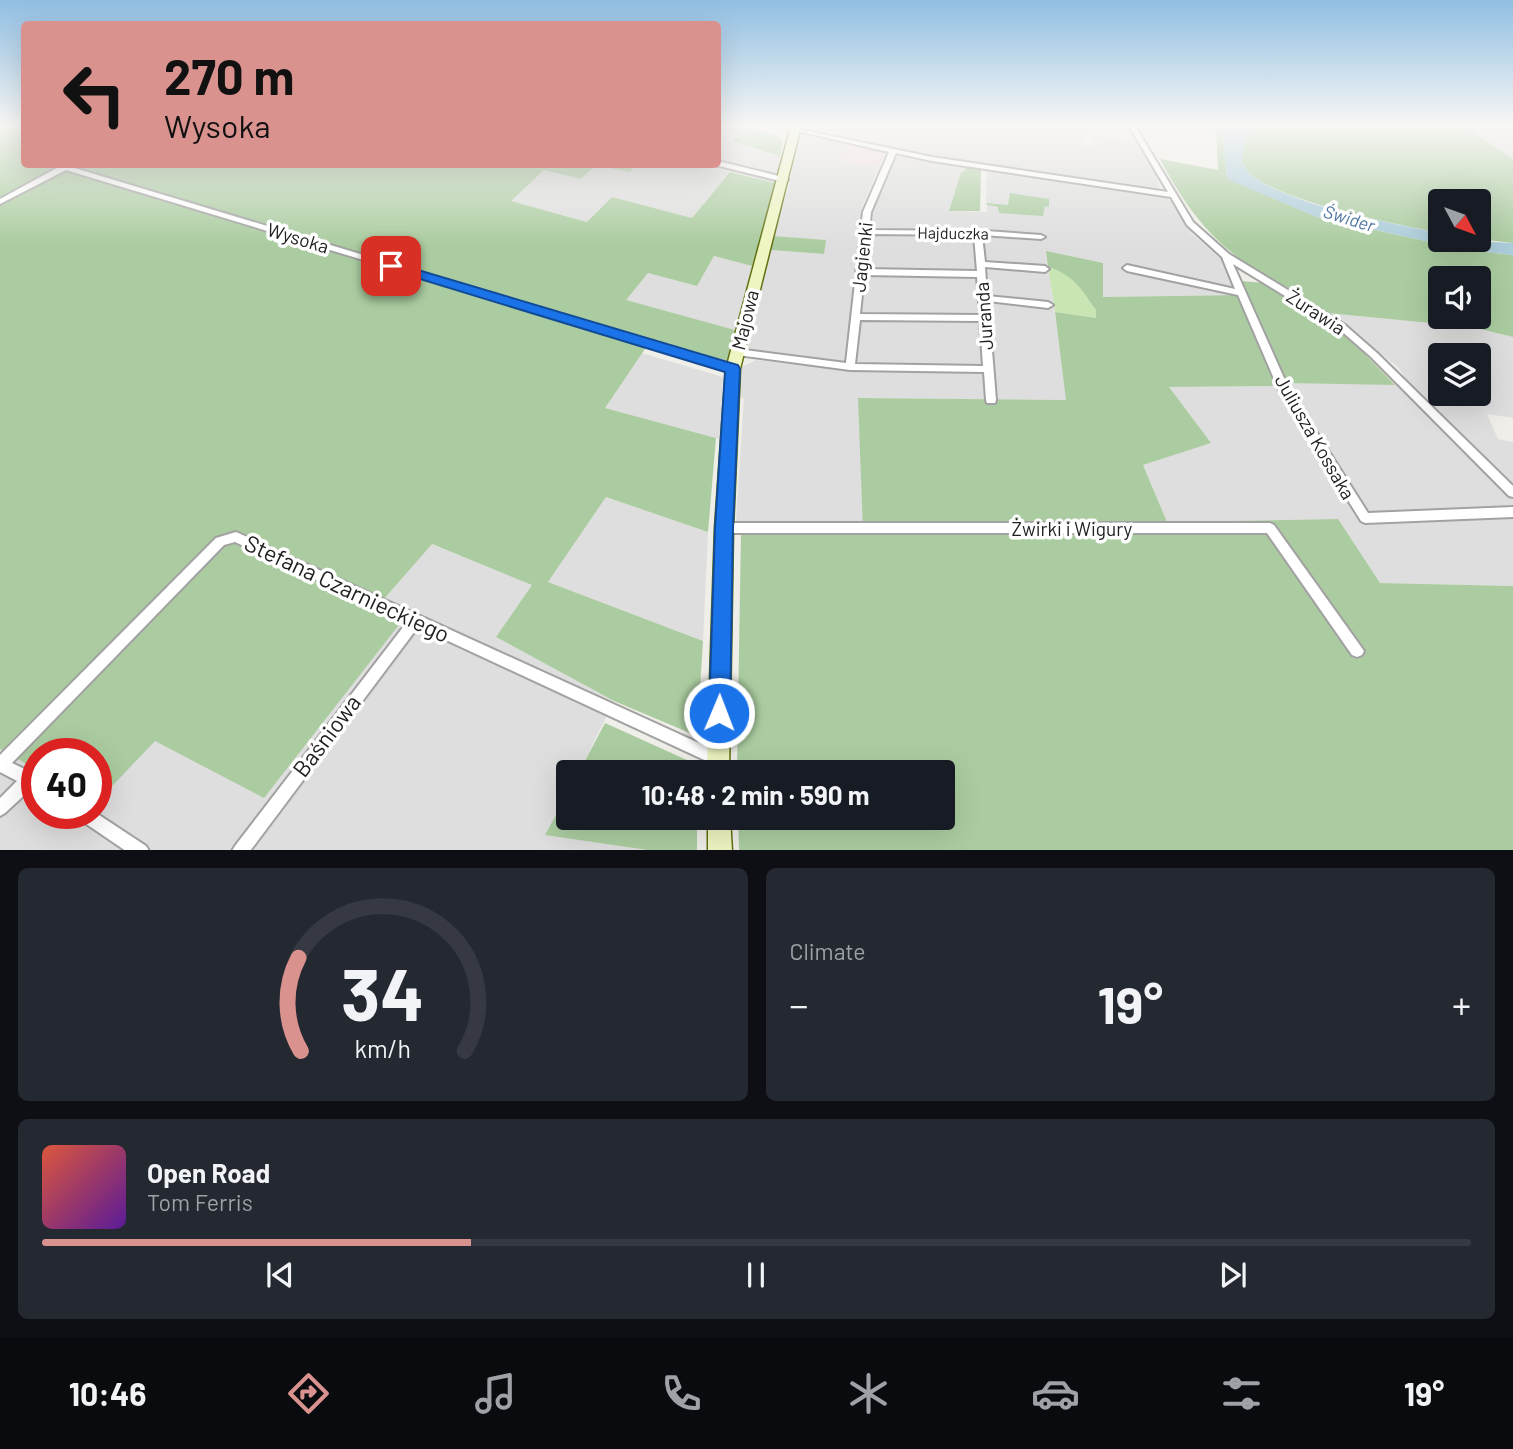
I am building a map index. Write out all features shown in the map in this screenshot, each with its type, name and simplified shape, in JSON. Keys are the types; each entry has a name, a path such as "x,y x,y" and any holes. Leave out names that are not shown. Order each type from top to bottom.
{"street":[{"path":"728,166 784,180"},
{"name":"Majowa","path":"718,760 724,528 733,369 787,166"},
{"name":"Jagienki","path":"850,368 867,212 887,166"},
{"path":"986,166 1171,195"},
{"name":"Żurawia","path":"1154,166 1190,223 1226,256 1342,327 1374,355 1513,493"},
{"path":"0,202 63,168"},
{"name":"Wysoka","path":"74,168 733,369"},
{"name":"Hajduczka","path":"865,232 978,233 1041,237"},
{"name":"Juranda","path":"978,233 991,400"},
{"name":"Juliusza Kossaka","path":"1226,256 1283,388 1365,518 1513,512"},
{"path":"1126,268 1242,293"},
{"path":"862,272 1045,270"},
{"path":"1235,277 1256,275"},
{"path":"984,298 1048,305"},
{"path":"856,317 984,318"},
{"path":"737,352 850,368 988,369"},
{"name":"Żwirki i Wigury","path":"724,528 1270,528 1357,651"},
{"name":"Stefana Czarnieckiego","path":"1,764 220,541 236,537 707,760"},
{"name":"Baśniowa","path":"240,850 415,621"},
{"path":"1,764 21,775"},
{"path":"0,808 21,791"},
{"path":"108,829 141,850"},
{"path":"719,830 720,850"}],"shaded area":[{"path":"746,166 782,166 780,174"},
{"path":"793,166 879,167 861,209 873,210 892,166 958,166 966,167 964,172 961,172 949,211 987,212 987,205 1043,216 1010,194 1008,205 986,203 987,171 1165,197 1173,202 1195,231 1190,232 1225,263 1237,289 1126,266 1124,269 1240,295 1102,297 1103,263 1046,252 1067,400 859,398 863,522 736,521 744,398 736,397 741,367 756,360 805,366 807,356 745,349 771,250 823,254 826,240 774,236"},
{"path":"998,166 1151,166 1158,177 1160,190"},
{"path":"593,168 629,172 634,168 714,168 730,172 692,218 612,197 588,222 510,201 544,170 581,179"},
{"path":"714,256 752,266 735,330 625,300 648,273 697,286"},
{"path":"1327,313 1428,323 1428,329 1480,329 1513,337 1513,418 1487,414 1498,439 1513,442 1513,586 1380,583 1337,519 1167,522 1143,465 1210,443 1169,387 1275,386 1276,382 1410,385 1398,367"},
{"path":"641,353 723,377 720,439 605,408"},
{"path":"606,497 708,532 703,641 548,582"},
{"path":"431,544 533,585 496,637 614,701 585,760 556,760 556,816 546,835 647,850 0,850 0,749 21,761 21,829 112,829 112,786 154,741 402,621 375,609"}],"green space":[{"path":"0,166 21,166 21,168 593,168 581,179 544,170 511,201 587,222 612,197 692,218 730,172 776,183 752,266 714,256 697,286 648,273 626,300 735,330 727,361 651,340 605,408 716,438 708,532 606,497 548,582 703,641 697,736 614,701 496,637 532,585 432,544 376,608 402,621 264,798 155,741 112,786 112,738 21,738 21,761 0,749 0,203 56,169 0,199"},
{"path":"1164,166 1195,166 1218,170 1218,166 1226,166 1227,178 1317,217 1428,242 1428,252 1513,255 1513,337 1480,329 1491,329 1491,266 1428,266 1428,323 1327,313 1253,268 1224,246 1199,220"},
{"path":"1245,166 1513,166 1513,243 1491,240 1491,189 1428,189 1428,231 1341,211 1267,185 1250,174"},
{"path":"966,167 981,170 980,211 949,211 961,172 964,172"},
{"path":"610,168 634,168 629,172"},
{"path":"1010,193 1049,199 1049,207 1045,206 1043,216 999,213 998,207 986,203 1008,205"},
{"path":"774,236 826,240 824,254 771,250"},
{"path":"1046,251 1103,263 1103,297 1240,295 1276,386 1169,387 1211,443 1143,465 1167,522 1338,519 1380,583 1513,586 1513,850 739,850 738,830 955,830 955,760 737,760 741,532 863,531 858,398 1066,400 1055,312 1096,318 1096,310 1071,279 1048,267"},
{"path":"1048,267 1065,274 1077,284 1096,310 1096,318 1055,312"},
{"path":"1241,281 1265,283 1325,320 1351,340 1395,385 1286,383"},
{"path":"605,723 687,760 585,760"},
{"path":"556,815 556,830 697,830 697,850 647,850 545,835"}],"water":[{"name":"Świder","path":"1226,166 1245,166 1250,174 1267,185 1314,204 1428,230 1428,242 1317,217 1227,178"},
{"path":"1491,242 1513,243 1513,255 1485,252 1491,252"}],"route":[{"path":"391,266 733,369 724,528 719,713"}]}
